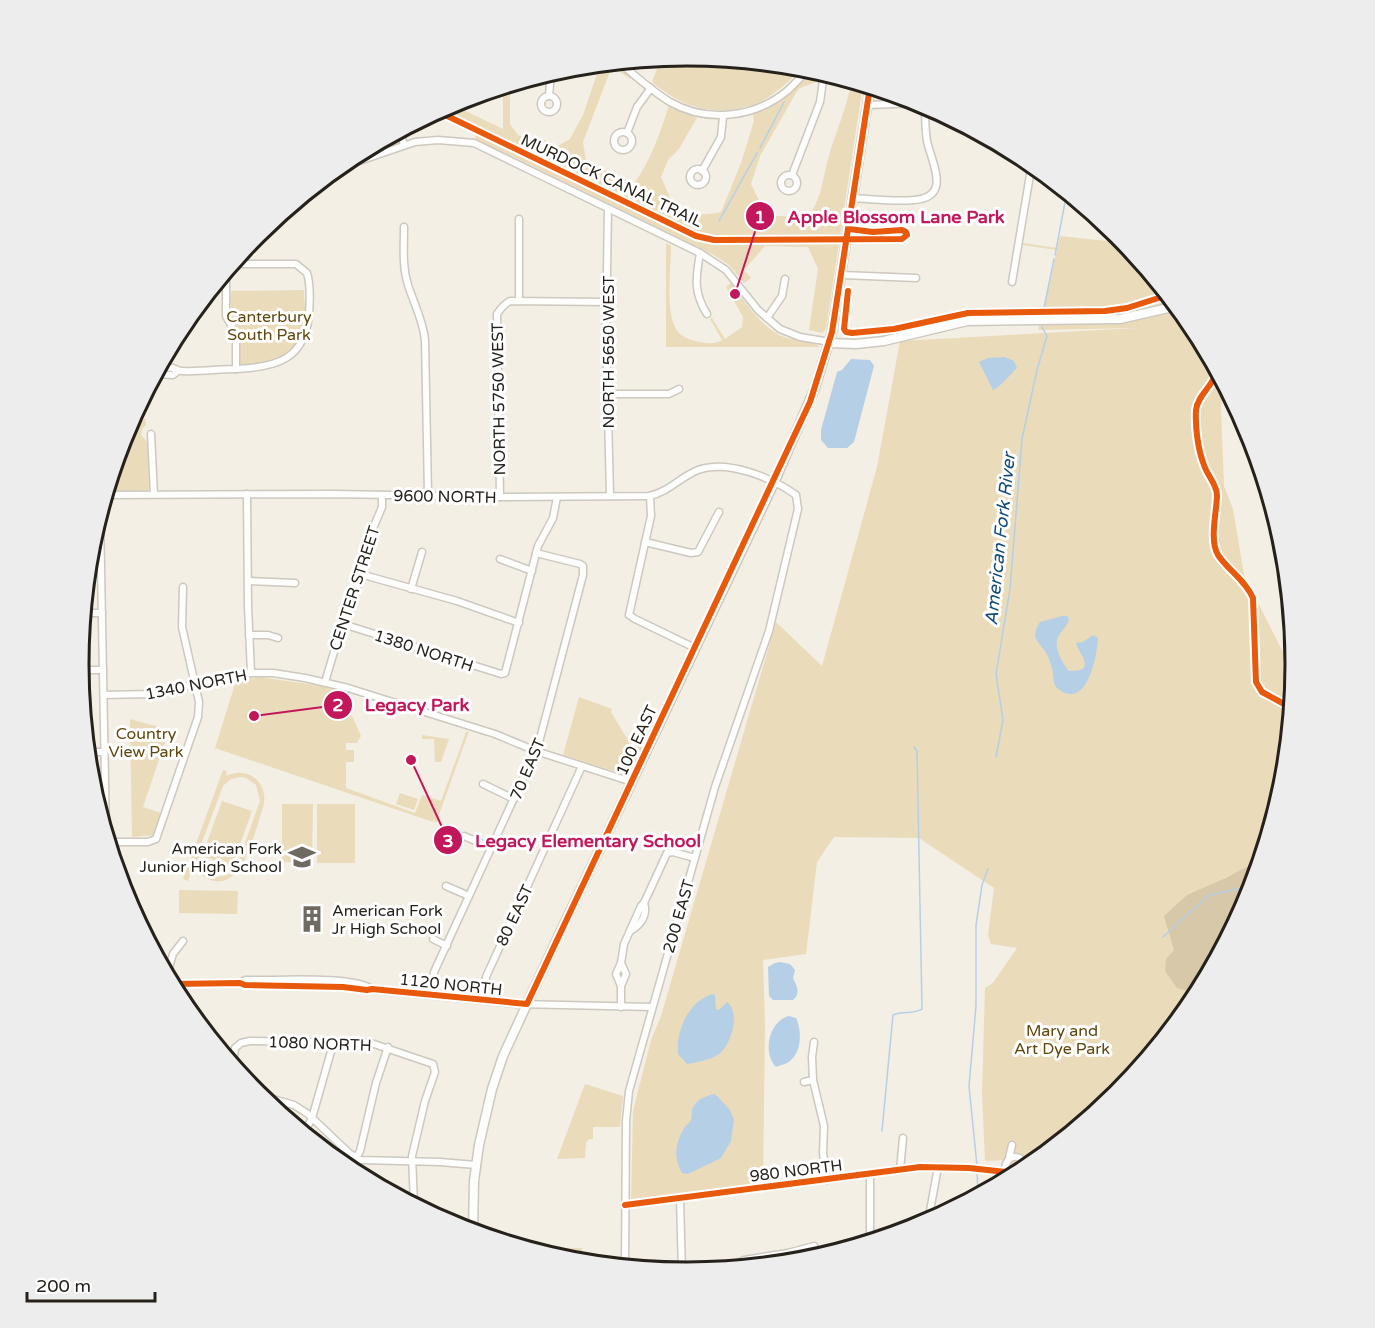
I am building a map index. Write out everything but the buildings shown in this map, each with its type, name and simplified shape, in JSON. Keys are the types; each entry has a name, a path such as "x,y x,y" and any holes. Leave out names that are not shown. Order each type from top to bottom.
{"main road":[{"name":"100 EAST","path":"473,1222 476,1165 482,1126 508,1045 810,402 830,340 869,95"},
{"path":"830,340 880,336 968,317 1115,315 1165,304"},
{"path":"830,340 856,344 884,341 967,321 1112,320 1168,308"}],"street":[{"path":"629,69 672,103 695,112 723,116 751,111 774,101 801,77"},
{"path":"792,175 820,102 823,81"},
{"path":"549,96 550,82"},
{"path":"627,132 637,107 651,88"},
{"path":"868,105 895,104"},
{"path":"702,171 721,137 723,116"},
{"path":"853,198 914,200 932,194 936,189 937,179 927,139 924,116"},
{"path":"402,139 404,145"},
{"path":"373,156 404,145 438,140 474,143 700,253 726,270 767,318 789,334 830,340"},
{"path":"1012,282 1030,174"},
{"name":"NORTH 5650 WEST","path":"608,208 610,496"},
{"path":"519,219 519,301 607,302"},
{"path":"404,227 404,264 408,283 421,318 425,340 428,494"},
{"path":"700,253 696,277 697,300 706,314"},
{"path":"168,368 178,371 267,367 288,357 304,337 308,325 308,279 302,268 296,264 284,263 244,264"},
{"path":"842,275 916,278"},
{"path":"767,318 782,296 785,279"},
{"path":"226,284 226,316 236,334 236,369"},
{"name":"NORTH 5750 WEST","path":"500,497 497,314 505,303 519,301"},
{"path":"165,375 173,375 178,371"},
{"path":"608,394 669,393 679,389"},
{"path":"151,434 154,494"},
{"name":"9600 NORTH","path":"114,495 650,496 672,487 700,470 730,467 740,469 772,485"},
{"name":"200 EAST","path":"625,1259 627,1100 694,858 723,764 769,631 798,509 796,495 772,485"},
{"path":"247,494 251,673"},
{"name":"CENTER STREET","path":"326,682 343,624 353,602 373,527 382,507 382,495"},
{"path":"650,496 651,516 629,615 695,648"},
{"path":"360,574 519,623 536,553 553,518 557,497"},
{"path":"645,542 691,553 698,552 719,512"},
{"path":"101,549 105,799"},
{"path":"411,588 422,552"},
{"name":"70 EAST","path":"430,995 433,976 536,751 583,575 583,566 575,562 536,553"},
{"path":"500,559 531,571"},
{"path":"248,581 295,583"},
{"path":"117,842 148,842 156,839 198,717 199,702 182,627 183,587"},
{"path":"92,613 102,613"},
{"name":"1380 NORTH","path":"343,624 501,674 505,673 519,623"},
{"path":"249,635 278,638"},
{"path":"89,670 103,670"},
{"name":"1340 NORTH","path":"104,695 141,695 251,673 273,673 326,682 495,734 536,751 632,782"},
{"path":"97,752 104,752"},
{"name":"80 EAST","path":"482,1000 486,977 582,766"},
{"path":"483,784 514,799"},
{"path":"464,836 492,848"},
{"path":"621,986 616,974 621,963 624,944 665,858 670,852 694,858"},
{"path":"446,886 469,896"},
{"path":"433,939 447,946"},
{"path":"170,963 173,954 183,941"},
{"path":"621,963 626,974 621,986 621,1007"},
{"name":"1120 NORTH","path":"183,984 240,983 245,980 339,981 366,985 372,989 527,1004 652,1008"},
{"name":"1080 NORTH","path":"234,1053 238,1045 250,1041 332,1041 370,1043 428,1061 434,1065 435,1072 424,1106 413,1162"},
{"path":"308,1126 332,1048 332,1041"},
{"path":"814,1042 813,1080 823,1119 823,1158 827,1180"},
{"path":"356,1158 360,1151 376,1083 388,1047"},
{"path":"804,1082 813,1080"},
{"path":"278,1100 288,1102 312,1118 356,1158 366,1161 476,1165"},
{"path":"900,1170 903,1138"},
{"path":"1011,1167 1013,1157 1018,1162"},
{"path":"413,1162 414,1195"},
{"path":"929,1210 938,1167"},
{"name":"980 NORTH","path":"625,1205 900,1170 938,1167 985,1168 1003,1172"},
{"path":"870,1174 870,1233"},
{"path":"680,1199 682,1262"},
{"path":"781,1255 814,1246"}],"green space":[{"path":"658,67 727,67 794,75 758,103 729,110 705,109 683,102 652,82"},
{"path":"618,70 623,70 631,76 630,79"},
{"path":"610,71 583,142 586,161 634,184 654,146 669,105 698,116 679,149 668,160 661,177 674,207 686,212 708,214 721,212 741,163 754,121 753,114 783,98 804,77 825,82 816,82 800,88 796,93 760,156 751,184 766,215 793,217 811,213 815,206 850,88 862,92 826,329 822,333 809,330 818,269 808,247 765,246 744,270 751,278 744,283 729,265 714,255 475,140 476,135 443,119 464,110 503,129 503,95 510,93 510,124 518,135 538,143 540,138 558,146 570,139 583,115 597,73"},
{"name":"Mary and Art Dye Park","path":"1060,236 1110,241 1162,300 1185,332 1222,396 1224,486 1233,509 1244,575 1286,658 1286,664 1280,742 1274,781 1254,856 1240,893 1224,928 1185,996 1137,1058 1082,1114 1009,1168 1005,1160 985,1161 982,1094 985,988 993,983 1017,948 991,944 988,935 994,888 919,838 834,837 817,862 806,954 763,960 765,1025 763,1186 631,1199 633,1111 651,1040 661,1016 776,622 822,666 877,467 900,341 1136,328 1038,330 1057,250 1022,245 1023,243 1057,248"},
{"path":"666,243 671,246 669,289 671,311 676,329 682,335 705,343 716,343 722,340 710,319 712,318 725,339 742,327 743,317 726,287 731,283 754,313 775,333 820,347 666,347"},
{"name":"Canterbury South Park","path":"304,290 305,316 298,342 284,355 275,359 242,365 239,362 239,334 230,314 231,291"},
{"path":"145,418 146,425 141,435 148,443 149,489 146,492 115,492 121,472 140,425"},
{"path":"259,677 329,687 329,689 332,688 361,696 345,692 349,694 351,707 348,714 352,716 361,736 357,743 346,743 346,750 354,750 354,762 346,762 346,784 343,785 415,813 422,795 441,801 466,732 469,731 436,823 433,819 433,822 215,748 236,681"},
{"path":"579,697 612,709 611,712 626,737 645,745 629,776 563,755"},
{"name":"Country View Park","path":"130,719 169,730 143,807 161,813 154,835 132,837"},
{"path":"422,735 449,739 441,762 435,762 434,739 422,739"},
{"path":"223,770 227,771 226,776 242,773 256,779 263,791 263,808 241,866 234,875 225,880 215,881 203,876 194,864 188,881 183,879","holes":["246,778 256,785 260,801 236,868 228,875 215,876 202,868 198,853 223,786 231,779"]},
{"path":"400,793 418,799 414,810 396,804"},
{"path":"222,801 252,811 232,866 202,856"},
{"path":"282,804 313,804 312,862 282,862"},
{"path":"317,804 355,804 355,863 317,863"},
{"path":"179,890 238,891 237,914 179,913"},
{"path":"585,1084 623,1096 620,1127 593,1127 593,1139 589,1139 586,1143 585,1158 557,1159"},
{"path":"560,1248 582,1248 582,1253 571,1251"}],"shaded area":[{"path":"1251,865 1224,928 1205,963 1188,991 1177,988 1165,971 1166,959 1174,950 1164,916 1187,895"}],"water":[{"path":"1005,357 1014,361 1017,368 993,390 979,362 988,358"},
{"path":"851,359 870,360 874,366 854,442 847,448 828,448 821,440 821,430 837,372 842,370"},
{"path":"1067,616 1069,619 1057,639 1057,649 1069,671 1078,671 1085,665 1076,643 1083,642 1093,635 1098,638 1093,668 1083,687 1076,693 1068,694 1056,687 1048,657 1035,637 1040,622"},
{"path":"780,962 790,964 795,970 793,978 798,992 793,1000 773,1000 769,996 768,967"},
{"path":"712,994 715,995 716,1009 719,1010 727,1002 731,1007 733,1029 727,1044 716,1056 687,1064 678,1054 679,1036 685,1018 696,1004"},
{"path":"789,1016 796,1018 798,1023 799,1046 790,1061 776,1067 769,1053 772,1030 782,1019"},
{"path":"715,1094 730,1110 734,1120 731,1141 721,1158 688,1174 682,1173 676,1156 679,1138 691,1121 695,1104 704,1097"}],"waterway":[{"path":"760,148 784,102"},
{"path":"719,221 757,153"},
{"name":"American Fork River","path":"1055,255 1065,201"},
{"name":"American Fork River","path":"1044,308 1054,259"},
{"name":"American Fork River","path":"996,757 1003,720 996,674 1010,589 1022,439 1047,336 1042,327"},
{"path":"882,1131 893,1015 922,1009 917,751 914,747"},
{"name":"American Fork River","path":"977,1166 969,1086 976,1006 976,925 982,885 988,869"},
{"path":"1163,937 1209,895 1242,888"},
{"name":"American Fork River","path":"977,1170 978,1186"}],"cycle path":[{"path":"183,984 240,983 245,985 343,987 527,1004 810,402 832,332 869,94"},
{"name":"MURDOCK CANAL TRAIL","path":"449,117 696,236 714,240 902,239 907,235 902,230 873,232 849,229"},
{"path":"848,291 844,329 852,333 894,329 968,313 1105,311 1127,308 1160,298"},
{"path":"1213,380 1197,404 1196,417 1197,438 1202,459 1217,491 1215,549 1246,586 1253,598 1256,682 1262,692 1284,704"},
{"path":"625,1205 920,1167 1003,1172"}],"place":[{"name":"Apple Blossom Lane Park","path":"735,294"},
{"name":"Legacy Park","path":"254,716"},
{"name":"Legacy Elementary School","path":"411,760"},
{"name":"American Fork Junior High School","path":"302,857"},
{"name":"American Fork Jr High School","path":"312,919"}]}
